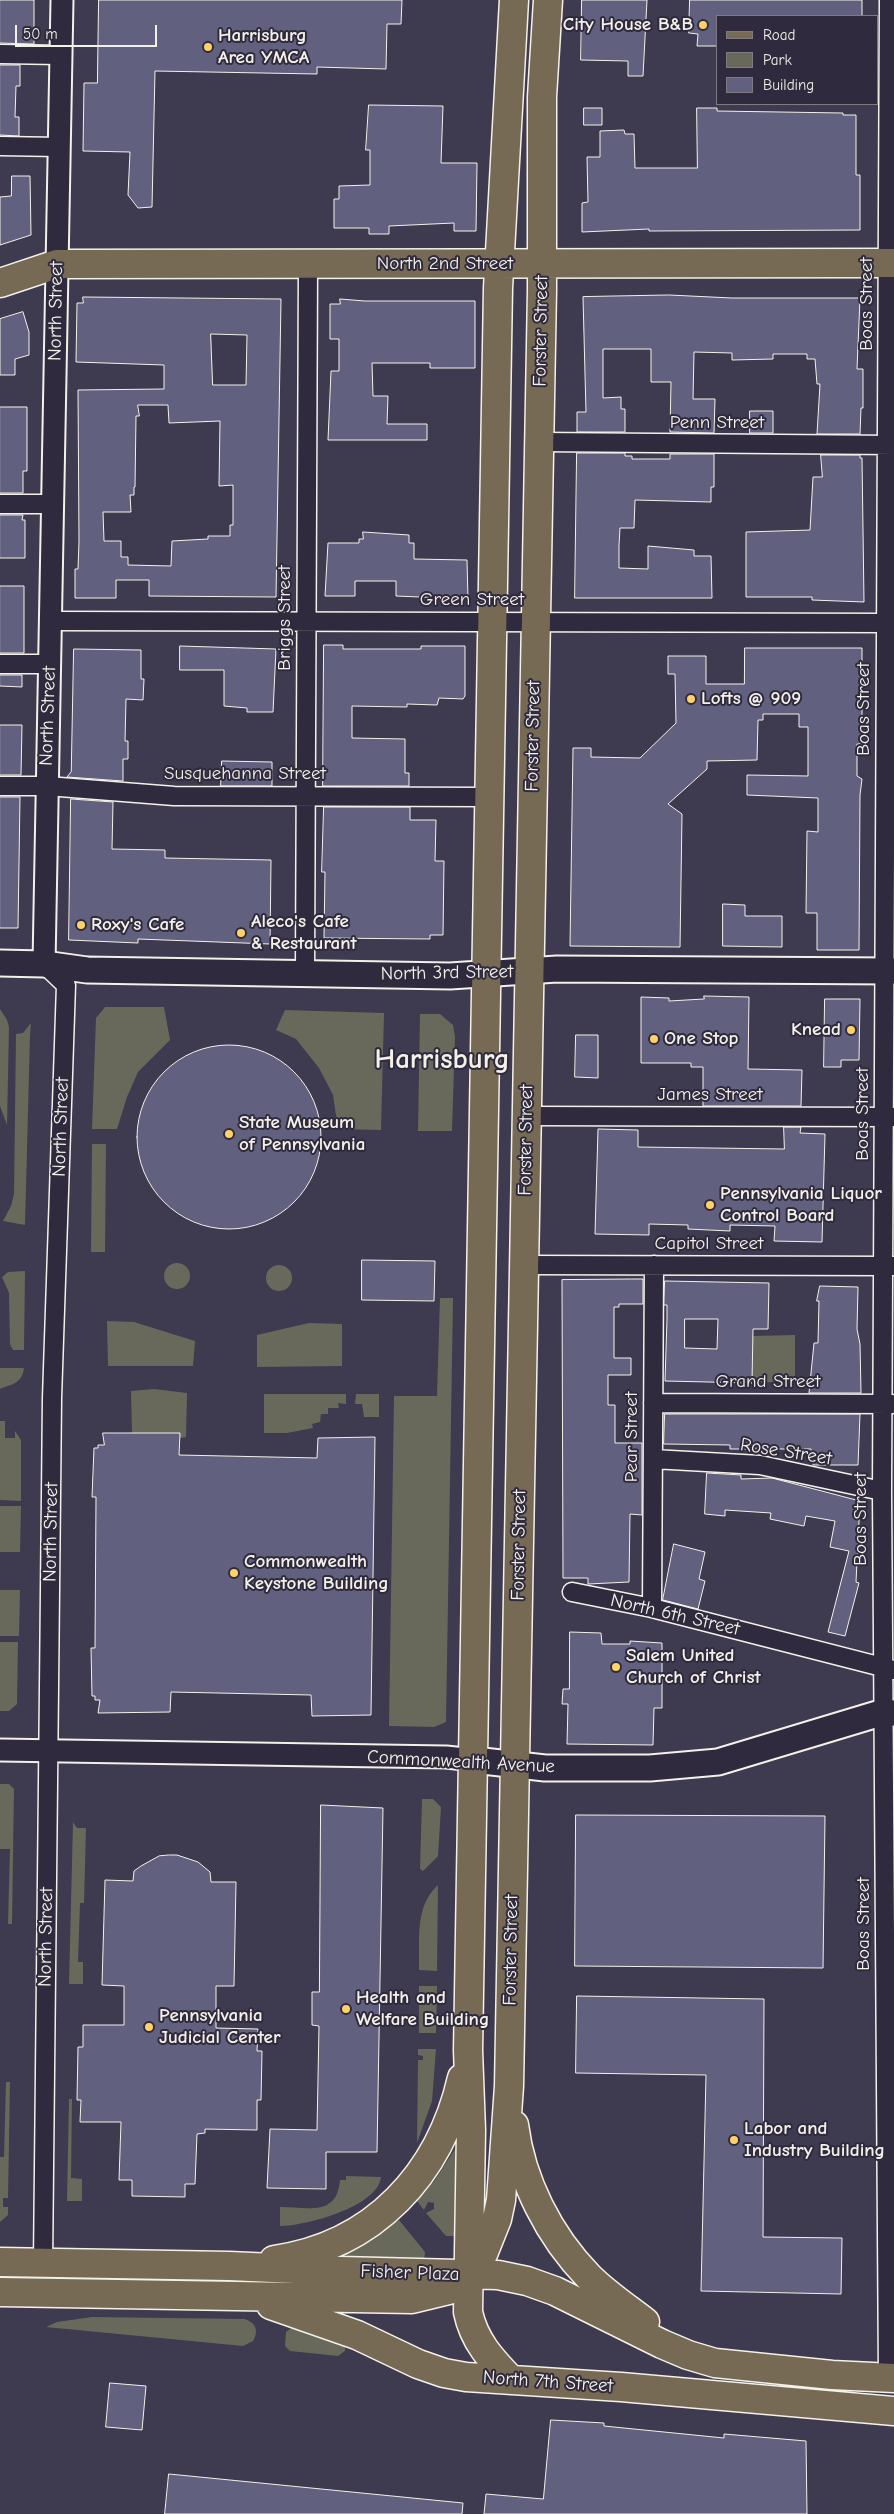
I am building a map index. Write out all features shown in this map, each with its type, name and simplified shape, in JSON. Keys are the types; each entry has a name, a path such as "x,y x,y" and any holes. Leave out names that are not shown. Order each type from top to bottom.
{"main road":[{"path":"512,2380 493,2362 472,2330 468,2312 471,2130 468,2050 500,264 514,0"},
{"name":"Forster Street","path":"469,2273 483,2254 497,2219 501,2200 509,2086 542,264 542,97 548,0"},
{"name":"North 2nd Street","path":"0,283 57,264 891,264"},
{"name":"North 3rd Street","path":"0,963 44,964 86,970 450,976 556,969 889,971"},
{"name":"Commonwealth Avenue","path":"474,1760 546,1768 650,1768 718,1762 889,1713"},
{"path":"229,2266 281,2259 337,2241 364,2227 386,2211 407,2192 438,2144 458,2098 468,2050"},
{"path":"509,2086 516,2142 525,2172 549,2225 568,2252 590,2278 660,2334 685,2349 715,2363"},
{"name":"Fisher Plaza","path":"0,2262 469,2273"},
{"path":"469,2273 498,2275 527,2281 555,2291 662,2344 688,2355 715,2363 832,2375 891,2378"},
{"name":"Fisher Plaza","path":"0,2292 412,2299 449,2290 457,2286 469,2273"},
{"name":"North 7th Street","path":"216,2296 276,2306 308,2317 444,2374 621,2387 894,2411"}],"street":[{"name":"North Street","path":"43,2263 52,1377 66,985 44,964 62,0"},
{"name":"Boas Street","path":"889,0 891,264 889,1266 888,1404 882,1491 889,1668 891,2378"},
{"path":"0,54 61,55"},
{"path":"0,146 59,147"},
{"name":"Briggs Street","path":"305,973 308,264"},
{"name":"Penn Street","path":"539,442 891,445"},
{"path":"0,504 53,504"},
{"name":"Green Street","path":"51,622 890,623"},
{"path":"0,664 50,664"},
{"name":"Susquehanna Street","path":"0,786 46,786 174,796 490,796"},
{"name":"James Street","path":"526,1116 889,1117"},
{"name":"Capitol Street","path":"524,1265 889,1266"},
{"name":"Pear Street","path":"652,1608 654,1265"},
{"name":"Grand Street","path":"653,1403 888,1404"},
{"name":"Rose Street","path":"653,1460 760,1466 882,1491"},
{"name":"North 6th Street","path":"572,1592 652,1608 889,1668"},
{"name":"Commonwealth Avenue","path":"0,1750 446,1757 474,1760"}],"green space":[{"path":"105,1007 164,1007 170,1040 138,1072 127,1097 117,1129 92,1129 96,1018"},
{"path":"0,1009 9,1027 7,1125 0,1106"},
{"path":"285,1010 384,1013 381,1130 338,1129 333,1095 319,1068 296,1039 276,1030"},
{"path":"420,1014 440,1014 453,1025 455,1037 452,1131 418,1131"},
{"path":"31,1023 25,1225 3,1221 11,1206 14,1194 16,1034 23,1033"},
{"path":"92,1144 106,1144 105,1252 91,1252"},
{"path":"177,1263 186,1267 190,1276 186,1285 177,1289 168,1285 164,1276 168,1267"},
{"path":"279,1265 288,1269 292,1278 288,1287 279,1291 270,1287 266,1278 270,1269"},
{"path":"25,1271 24,1350 13,1350 10,1344 9,1293 2,1277 8,1272"},
{"path":"440,1298 453,1298 446,1722 434,1727 389,1726 394,1396 437,1396"},
{"path":"107,1321 134,1322 195,1341 193,1366 108,1366"},
{"path":"309,1323 342,1324 342,1366 257,1367 257,1335"},
{"path":"795,1335 795,1381 752,1383 753,1336"},
{"path":"0,1368 24,1368 19,1380 0,1389"},
{"path":"154,1389 187,1393 186,1437 180,1438 179,1433 132,1433 131,1391"},
{"path":"264,1394 346,1394 346,1404 338,1403 339,1408 328,1408 328,1414 321,1414 320,1422 312,1424 313,1428 287,1433 264,1433"},
{"path":"356,1394 379,1394 379,1417 364,1417 362,1404 355,1404"},
{"path":"0,1421 5,1421 5,1438 15,1438 15,1431 21,1440 21,1501 0,1500"},
{"path":"0,1506 21,1506 20,1552 0,1552"},
{"path":"0,1590 20,1590 19,1636 0,1636"},
{"path":"0,1642 18,1642 17,1704 9,1711 0,1711"},
{"path":"0,1784 9,1784 14,1789 12,1924 8,1924 10,1849 0,1849"},
{"path":"422,1799 433,1799 441,1807 438,1856 423,1871 420,1869"},
{"path":"73,1822 77,1828 86,1828 84,1903 80,1903 78,1962 83,1962 83,1984 69,1984"},
{"path":"438,1885 437,1971 419,1970 419,1936 422,1914 425,1903"},
{"path":"419,1986 437,1986 436,2033 419,2033"},
{"path":"418,2049 436,2049 432,2101 417,2143 418,2060 423,2060 423,2056 418,2055"},
{"path":"6,2082 10,2082 8,2198 3,2198 3,2207 8,2207 8,2215 0,2222 0,2157 4,2157"},
{"path":"69,2099 72,2099 71,2178 82,2179 82,2201 67,2201"},
{"path":"455,2149 456,2236 446,2236 426,2213 434,2209 434,2203 428,2202 424,2210 417,2201 435,2180"},
{"path":"346,2176 381,2177 377,2188 354,2206 339,2213 306,2223 280,2226 280,2207 310,2208 327,2205 338,2192 340,2180 346,2180"},
{"path":"399,2220 425,2252 424,2260 334,2259 333,2256 367,2241"},
{"path":"92,2317 245,2319 254,2325 256,2334 253,2341 243,2346 46,2327 57,2322"},
{"path":"294,2326 345,2344 345,2351 338,2356 290,2351 285,2346 286,2332"}],"building":[{"path":"0,0 34,0 34,44 0,43"},
{"path":"99,0 402,0 401,24 387,24 386,69 317,67 317,74 155,71 152,207 138,208 128,195 130,152 83,151 84,83 97,83"},
{"path":"582,0 647,0 643,76 628,76 628,61 581,60"},
{"path":"690,0 862,0 862,15 716,15 716,46 697,46 698,34 689,33"},
{"path":"0,65 20,65 20,86 16,86 15,117 19,117 19,136 0,135"},
{"path":"369,105 443,106 441,163 477,163 476,231 454,231 454,223 389,226 389,234 369,234 369,228 334,228 334,199 339,199 339,186 370,185 370,150 366,150"},
{"path":"584,108 602,108 602,125 584,125"},
{"path":"697,108 717,108 717,111 843,113 843,115 856,115 856,175 860,175 860,230 649,231 649,229 582,232 582,203 588,202 587,157 600,157 600,131 624,130 625,134 634,134 635,168 697,168"},
{"path":"12,176 30,176 31,235 0,245 0,197 11,196"},
{"path":"669,295 732,298 860,298 857,369 863,369 863,408 861,408 860,434 817,434 820,384 817,384 815,359 807,359 807,354 773,354 773,359 732,360 732,353 694,352 693,399 715,399 714,433 670,432 671,382 651,382 651,349 603,349 603,398 621,397 621,409 625,409 625,432 577,432 577,412 586,412 583,297"},
{"path":"83,297 281,299 276,597 149,596 149,580 116,580 116,598 75,598 75,569 78,569 79,541 78,390 164,389 164,365 76,362 77,303 83,303","holes":["211,334 247,335 246,385 213,385","138,405 168,405 169,423 220,421 219,486 233,485 233,525 230,525 230,536 208,536 208,539 172,541 171,566 128,565 128,557 121,557 121,541 104,541 103,512 131,512 130,495 134,495 135,487 136,416 139,416"]},
{"path":"340,299 365,301 475,301 475,368 430,368 430,363 372,363 373,396 388,396 387,424 427,424 427,440 328,440 331,371 339,371 339,339 330,339 330,304 340,304"},
{"path":"23,312 29,332 29,355 15,359 15,375 0,375 0,319"},
{"path":"0,407 27,407 27,471 23,471 23,493 0,493"},
{"path":"750,411 773,411 773,433 750,433"},
{"path":"577,453 625,453 625,456 632,456 632,459 670,459 670,454 714,454 714,487 711,487 711,502 635,500 634,528 620,528 619,545 619,568 648,569 648,546 694,550 694,556 711,556 712,598 575,598"},
{"path":"821,455 860,455 860,458 862,458 864,602 812,600 812,597 746,597 746,532 810,530 813,477 822,477"},
{"path":"0,515 23,515 22,520 25,520 25,558 0,558"},
{"path":"363,532 409,535 409,543 414,543 414,559 467,560 468,599 396,596 396,581 355,581 355,596 325,596 328,543 359,543 359,539 363,539"},
{"path":"0,586 24,586 24,653 0,653"},
{"path":"324,645 343,645 343,649 421,649 421,646 465,646 465,696 463,699 439,698 437,705 407,704 407,707 352,706 352,738 405,739 405,773 409,773 409,786 323,786"},
{"path":"180,646 276,649 273,712 247,712 247,708 224,706 224,670 180,670"},
{"path":"745,648 862,648 862,744 857,744 857,776 862,779 860,795 859,950 817,950 817,913 806,913 807,831 818,832 818,798 747,795 747,775 808,776 808,727 799,727 799,714 763,714 763,720 758,720 757,760 707,761 707,769 668,804 682,814 680,947 570,946 573,748 591,748 591,757 640,758 676,723 675,674 668,674 668,656 706,656 706,684 744,684"},
{"path":"74,649 141,650 141,679 144,679 143,700 126,699 125,741 128,741 128,759 123,759 123,781 67,777 71,772"},
{"path":"0,675 22,675 22,687 0,686"},
{"path":"0,725 22,725 21,775 0,775"},
{"path":"222,761 272,762 272,786 221,786"},
{"path":"0,797 20,797 18,928 0,928"},
{"path":"71,799 113,802 112,849 165,850 165,858 271,860 270,944 138,939 138,943 69,940"},
{"path":"324,807 410,807 410,820 436,820 435,861 444,861 443,935 430,935 430,939 324,938 325,872 322,872"},
{"path":"723,904 745,905 745,916 782,916 782,947 723,946"},
{"path":"704,996 749,997 748,1069 802,1070 801,1106 703,1106 703,1067 691,1067 691,1063 641,1063 641,997 669,998 669,1001 704,999"},
{"path":"825,999 860,999 859,1060 841,1060 841,1067 824,1067"},
{"path":"576,1035 598,1035 598,1078 575,1077"},
{"name":"State Museum of Pennsylvania","path":"238,1045 247,1046 273,1056 288,1066 300,1078 310,1093 317,1110 320,1119 320,1155 310,1181 300,1196 288,1208 273,1218 247,1228 220,1229 211,1228 185,1218 170,1208 158,1196 148,1181 138,1155 137,1128 138,1119 148,1093 158,1078 170,1066 185,1056 211,1046"},
{"name":"Pennsylvania Liquor Control Board","path":"784,1127 801,1127 800,1133 825,1134 822,1242 774,1241 775,1226 730,1225 730,1231 688,1229 688,1225 649,1224 649,1235 595,1234 598,1129 638,1130 638,1147 784,1149"},
{"path":"362,1260 435,1261 434,1301 362,1300"},
{"path":"643,1279 643,1304 619,1304 619,1307 614,1307 614,1358 631,1358 631,1375 608,1375 608,1405 615,1405 615,1443 642,1443 642,1515 630,1514 629,1582 588,1584 588,1578 563,1578 562,1280"},
{"path":"665,1281 769,1283 768,1329 753,1329 752,1383 665,1381 667,1305 664,1305","holes":["685,1319 718,1319 717,1349 685,1348"]},
{"path":"820,1286 858,1287 857,1329 860,1344 861,1393 809,1393 814,1343 818,1343 819,1301 817,1301"},
{"path":"665,1414 860,1414 858,1465 813,1465 811,1449 730,1449 730,1445 664,1444"},
{"name":"Commonwealth Keystone Building","path":"103,1433 180,1433 179,1455 317,1458 318,1438 375,1437 371,1715 312,1716 311,1695 171,1692 170,1712 98,1713 100,1700 95,1700 95,1696 92,1696 91,1648 95,1648 96,1497 92,1497 94,1448 98,1448 98,1445 104,1445"},
{"path":"707,1473 741,1475 741,1479 772,1478 860,1501 856,1582 859,1583 845,1636 828,1632 849,1551 830,1547 835,1521 806,1516 804,1526 770,1519 771,1513 725,1510 725,1516 705,1514"},
{"path":"674,1544 705,1552 699,1579 705,1581 698,1609 663,1600"},
{"name":"Salem United Church of Christ","path":"570,1632 601,1633 602,1644 630,1644 630,1641 662,1643 662,1708 654,1708 653,1745 567,1744 568,1704 562,1704 563,1689 569,1689"},
{"name":"Health and Welfare Building","path":"321,1805 383,1808 377,2152 326,2152 326,2189 267,2188 270,2129 317,2130 319,2026 312,2025 312,1992 319,1992"},
{"path":"576,1815 825,1816 823,1968 575,1966"},
{"name":"Pennsylvania Judicial Center","path":"177,1855 198,1862 210,1872 211,1882 236,1882 234,1986 216,1986 216,2028 258,2029 257,2051 262,2051 261,2100 257,2100 257,2130 205,2129 205,2133 197,2134 195,2184 185,2184 185,2197 132,2196 132,2180 119,2180 121,2122 80,2122 81,2100 77,2100 78,2047 83,2047 83,2025 124,2025 124,1986 102,1985 105,1880 133,1881 134,1871 159,1856"},
{"name":"Labor and Industry Building","path":"577,1996 764,1999 763,2237 842,2238 841,2294 701,2291 706,2075 576,2073"},
{"path":"110,2383 146,2386 142,2430 106,2427"},
{"path":"551,2420 604,2423 604,2426 724,2438 724,2434 806,2441 807,2514 484,2514 486,2494 543,2499"},
{"path":"169,2474 463,2503 462,2514 165,2514"}],"place":[{"name":"City House B&B","path":"703,25"},
{"name":"Harrisburg Area YMCA","path":"208,47"},
{"name":"Lofts @ 909","path":"691,699"},
{"name":"Roxy's Cafe","path":"81,925"},
{"name":"Aleco's Cafe & Restaurant","path":"241,933"},
{"name":"Knead","path":"851,1030"},
{"name":"One Stop","path":"654,1039"},
{"name":"State Museum of Pennsylvania","path":"229,1134"},
{"name":"Pennsylvania Liquor Control Board","path":"710,1205"},
{"name":"Commonwealth Keystone Building","path":"234,1573"},
{"name":"Salem United Church of Christ","path":"616,1667"},
{"name":"Health and Welfare Building","path":"346,2009"},
{"name":"Pennsylvania Judicial Center","path":"149,2027"},
{"name":"Labor and Industry Building","path":"734,2140"}],"district":[{"name":"Harrisburg","path":"442,1060"}]}
